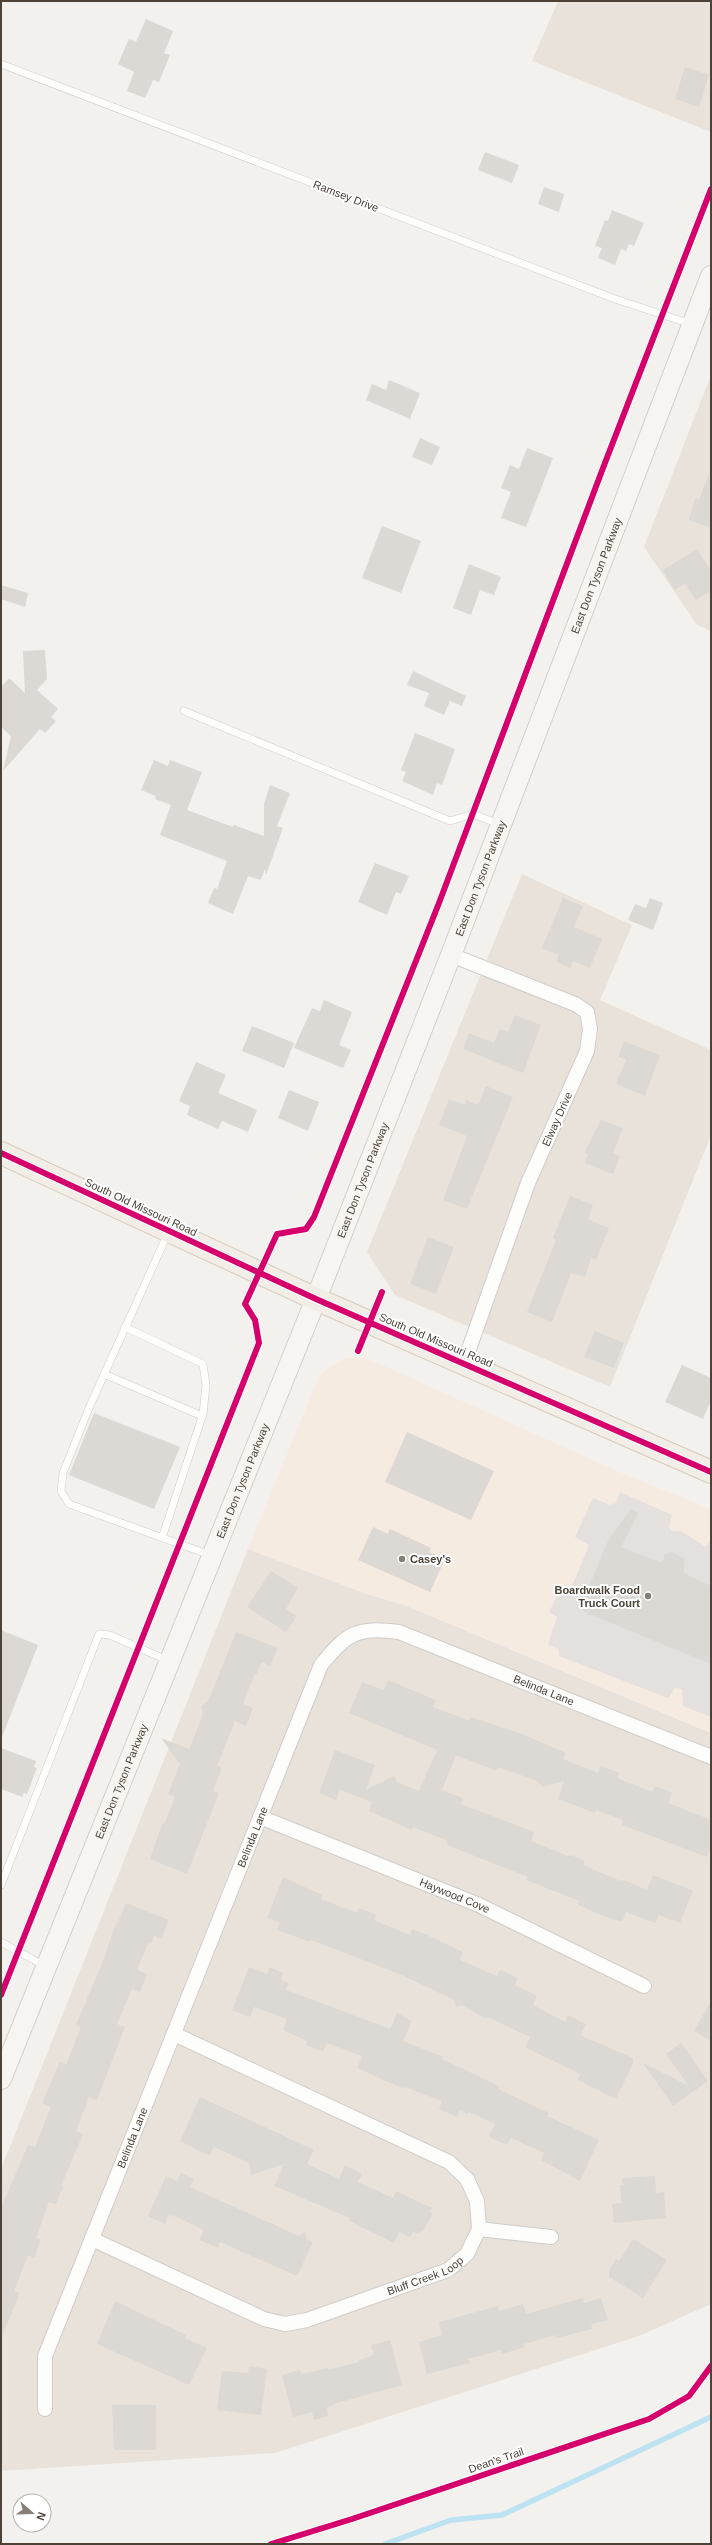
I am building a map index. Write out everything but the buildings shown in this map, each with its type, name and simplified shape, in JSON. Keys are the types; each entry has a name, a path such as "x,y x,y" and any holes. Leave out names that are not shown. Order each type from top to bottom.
{"main road":[{"name":"East Don Tyson Parkway","path":"1,2079 316,1299 451,955 499,824 711,276"},
{"name":"South Old Missouri Road","path":"1,1153 316,1299 711,1472"}],"street":[{"name":"Elway Drive","path":"451,955 575,1004 587,1012 590,1029 587,1052 528,1183 464,1363"},
{"name":"Belinda Lane","path":"45,2409 45,2356 321,1665 336,1647 352,1634 374,1629 399,1632 711,1757"},
{"name":"Haywood Cove","path":"260,1817 472,1902 644,1986"},
{"name":"Bluff Creek Loop","path":"92,2239 264,2319 286,2324 307,2320 448,2270 467,2254 479,2229 477,2201 467,2179 449,2162 174,2034"},
{"path":"479,2229 551,2237"}],"lane":[{"name":"Ramsey Drive","path":"1,64 615,299 692,324"},
{"path":"184,711 450,821 473,814 499,824"},
{"path":"169,1231 104,1374 63,1474 61,1491 69,1504 212,1556"},
{"path":"126,1327 203,1364 206,1385 202,1416 162,1538"},
{"path":"104,1374 202,1416"},
{"path":"1,1885 99,1634 110,1635 170,1661"},
{"path":"1,1942 46,1967"}],"shaded area":[{"path":"558,1 711,1 711,132 532,61"},
{"path":"711,375 711,631 697,625 644,547"},
{"path":"522,874 632,925 600,1000 711,1050 711,1135 610,1387 395,1295 367,1252"},
{"path":"346,1358 365,1358 382,1365 617,1471 711,1509 711,1733 407,1606 364,1593 248,1549 319,1376 329,1367"},
{"path":"620,1492 672,1515 669,1527 672,1531 681,1531 706,1547 711,1540 711,1717 683,1706 682,1689 675,1688 668,1698 559,1656 559,1649 548,1645 557,1617 549,1612 560,1590 570,1591 589,1545 575,1537 593,1498 610,1505 616,1503"},
{"path":"248,1549 364,1593 407,1606 711,1733 711,2304 639,2336 275,2453 1,2471 1,2169"}],"waterway":[{"path":"385,2544 451,2520 502,2515 711,2417"}],"cycle path":[{"path":"1,1995 259,1343 255,1320 245,1304 277,1234 306,1229 314,1217 439,903 603,468 711,189"},
{"path":"1,1153 316,1299 711,1472"},
{"path":"358,1351 382,1292"},
{"name":"Dean's Trail","path":"271,2544 352,2519 649,2419 689,2396 711,2366"}],"place":[{"name":"Casey's","path":"402,1559"},
{"name":"Boardwalk Food Truck Court","path":"648,1596"}]}
